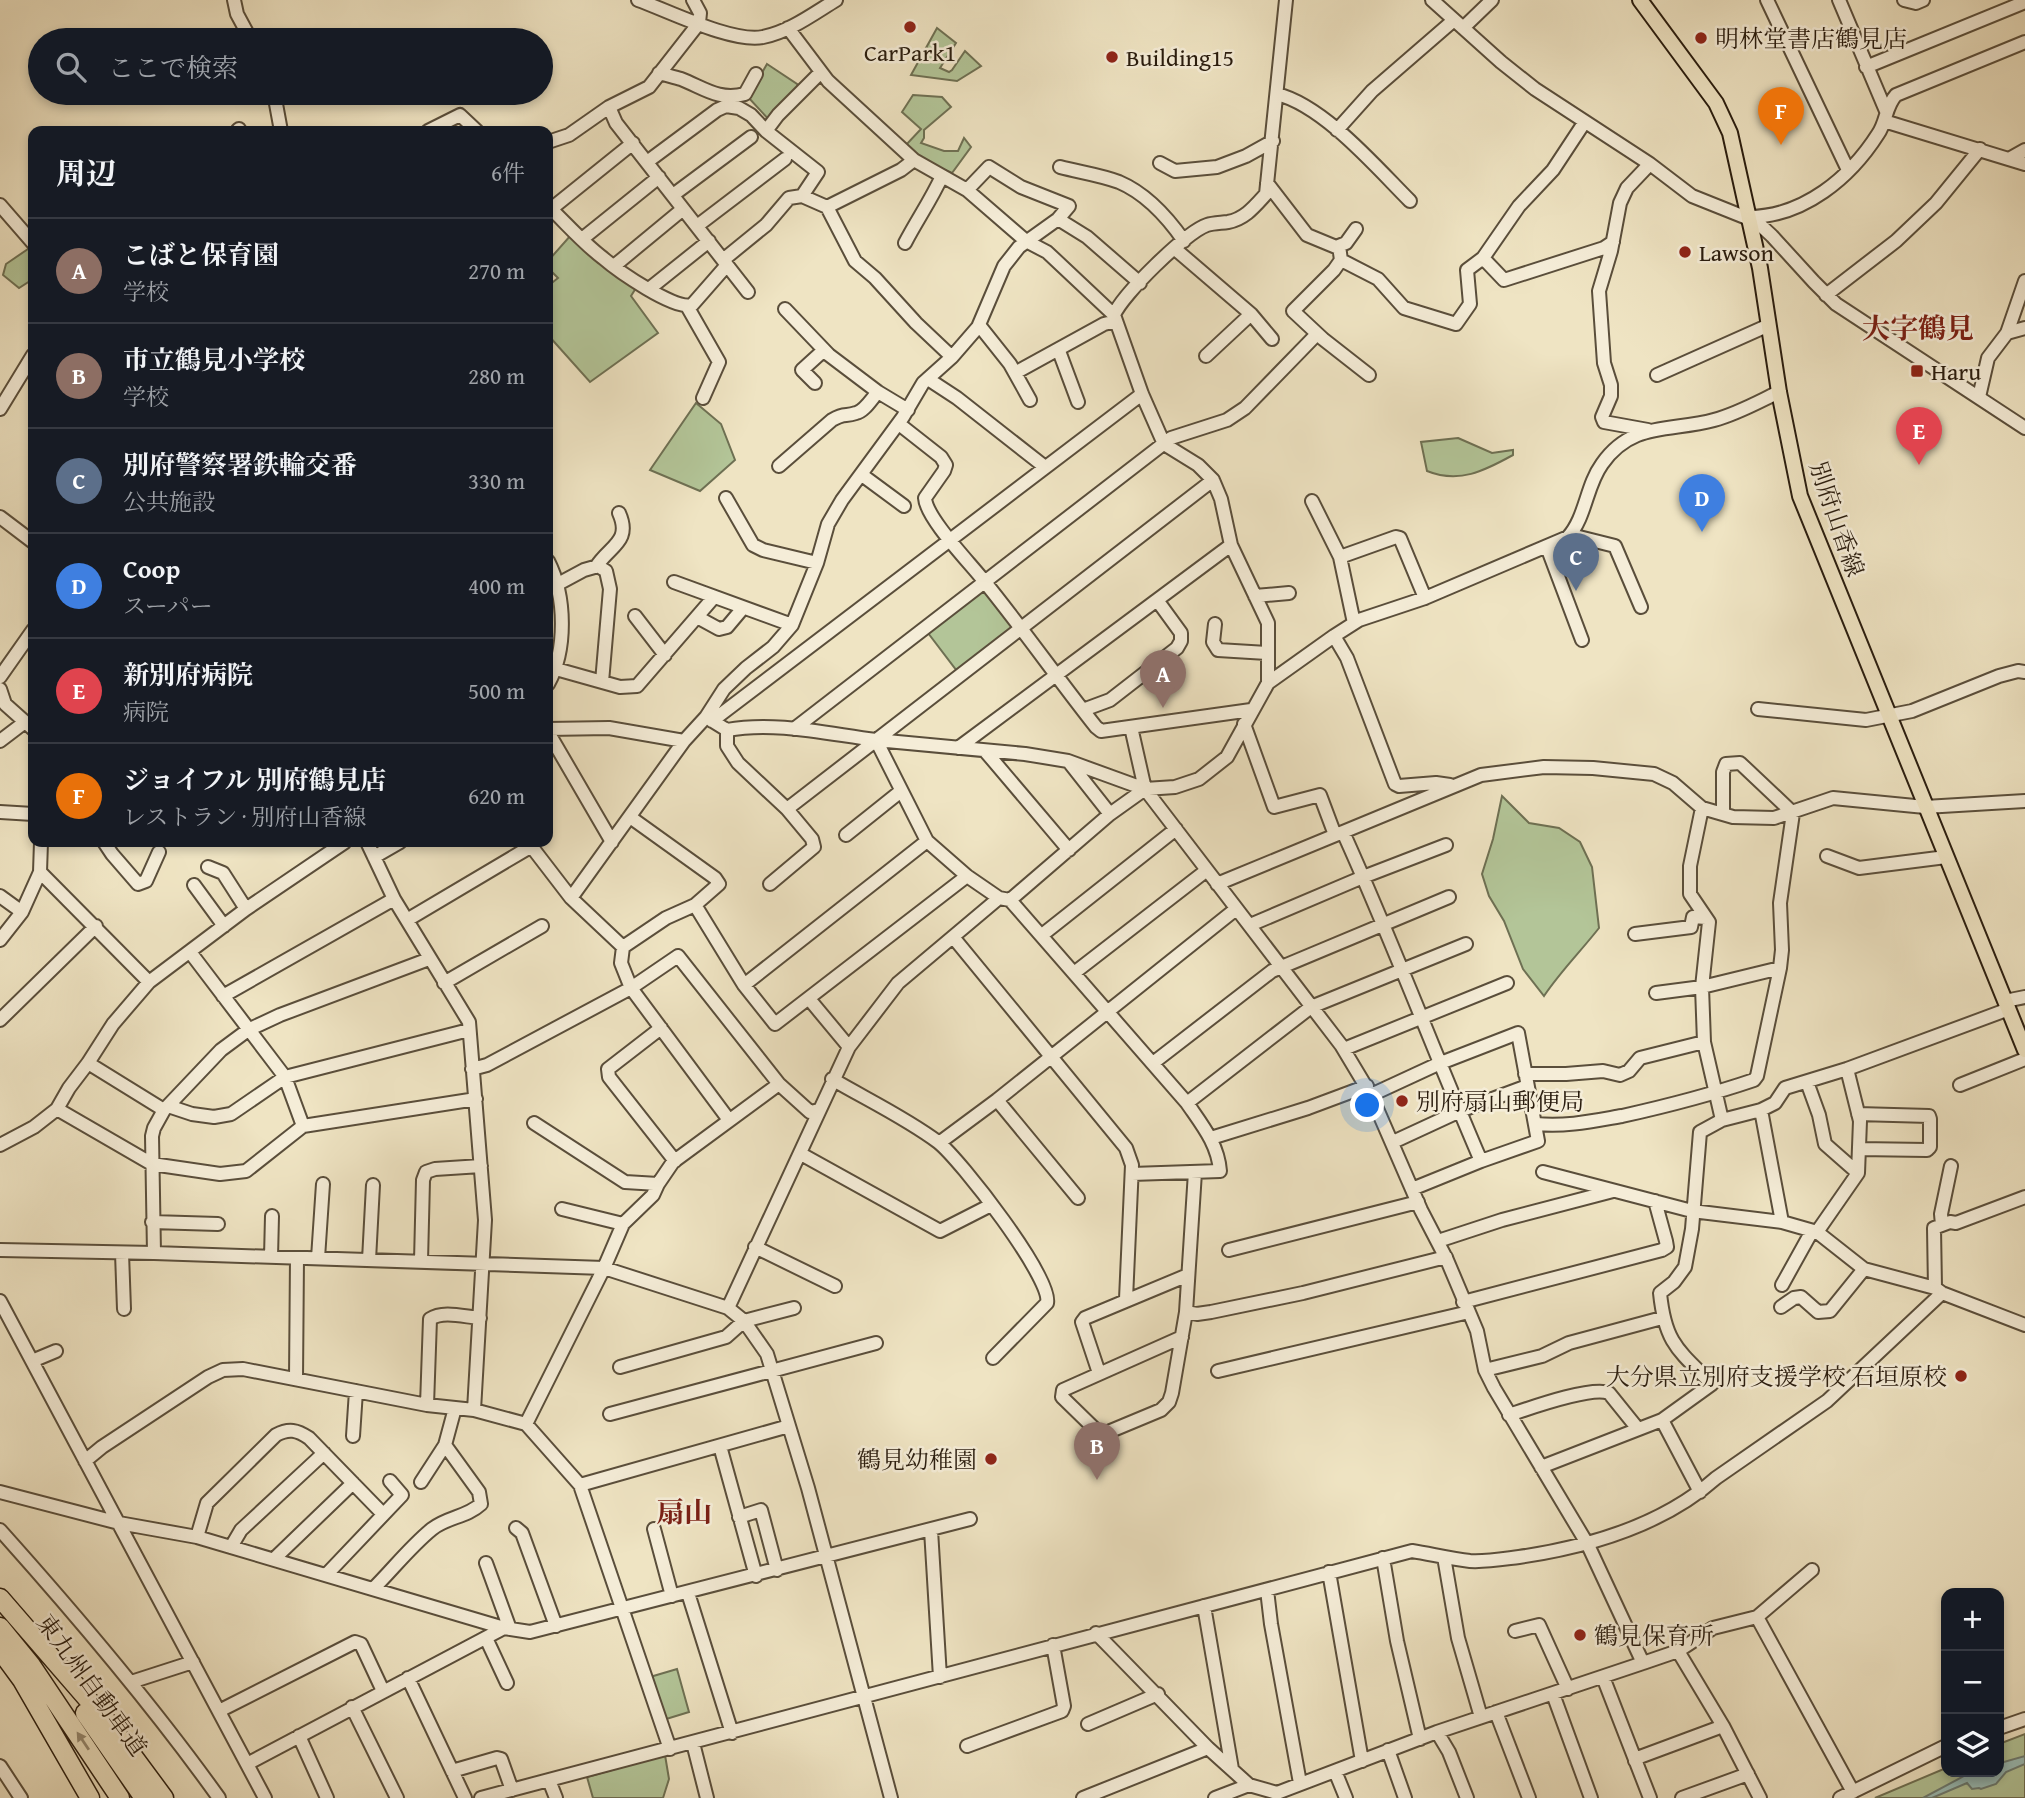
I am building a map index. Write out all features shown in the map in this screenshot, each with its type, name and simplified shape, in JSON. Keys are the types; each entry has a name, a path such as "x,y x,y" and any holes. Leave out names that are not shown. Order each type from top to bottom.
{"highway":[{"name":"東九州自動車道","path":"0,1600 102,1734 144,1798"},
{"path":"0,1600 110,1725 164,1798"},
{"name":"東九州自動車道","path":"0,1628 31,1665 120,1798"},
{"path":"0,1650 22,1680 90,1798"}],"main road":[{"name":"別府山香線","path":"1640,0 1721,112 1734,146 1790,450 1804,506 2025,1050"}],"street":[{"path":"234,0 237,14 245,28"},
{"path":"638,0 747,38 766,36 788,28 836,0"},
{"path":"553,140 583,127 609,107 649,87 699,23 700,13 693,0"},
{"path":"1115,318 1117,308 1179,245 1206,225 1232,222 1251,212 1266,194 1286,0"},
{"path":"1432,0 1517,76 1692,195 1749,217 1772,236 1826,295 2025,428"},
{"path":"1337,130 1372,91 1492,0"},
{"path":"1767,0 1848,170"},
{"path":"1839,0 1885,116 2025,164"},
{"path":"1904,0 1916,3 1923,0"},
{"path":"1866,67 2025,2"},
{"path":"788,28 821,72 914,160 967,190 1026,240 1059,263 1115,318 1142,394 1164,444 1198,465 1213,480 1221,499 1231,545 1268,623 1268,683"},
{"path":"1749,217 1776,215 1800,206 1833,185 1877,137 1891,101 1904,90 2025,42"},
{"path":"766,131 778,115 821,72"},
{"path":"659,74 682,80 719,96 733,98 745,94 756,74"},
{"path":"1277,94 1289,97 1337,130 1410,201"},
{"path":"276,105 280,126"},
{"path":"647,162 717,110 726,106 739,108 751,115 766,131 818,172 802,196"},
{"path":"609,107 616,123 748,292"},
{"path":"438,126 460,115 472,126"},
{"path":"1341,260 1378,279 1404,308 1456,324 1470,304 1467,270 1483,258 1519,206 1558,163 1584,123"},
{"path":"673,195 751,137"},
{"path":"1160,163 1175,171 1217,167 1246,156 1273,141"},
{"path":"553,206 633,144"},
{"path":"1826,295 1896,241 1936,203 1980,149"},
{"path":"2009,159 2025,150"},
{"path":"697,226 785,159"},
{"path":"827,207 901,170 914,160"},
{"path":"709,719 724,689 774,647 792,625 817,563 828,524 842,500 899,424 923,383 952,357 979,324 1004,266 1026,240 1058,219 1069,206 1021,187 989,167 967,190"},
{"path":"1060,167 1117,181 1131,189 1170,221 1179,245 1251,314 1272,339"},
{"path":"1646,168 1626,188 1620,203 1613,243 1599,291 1604,363 1611,385 1609,401 1602,417 1604,422 1650,430"},
{"path":"905,243 942,176"},
{"path":"582,239 659,177"},
{"path":"1267,183 1307,235 1322,243 1339,246 1346,243 1356,229"},
{"path":"553,211 603,258 668,302 687,306 696,301 725,262 766,225 789,198 802,196 827,207 855,261 952,357"},
{"path":"0,205 28,237"},
{"path":"614,265 684,209"},
{"path":"1058,219 1087,237 1140,283"},
{"path":"649,289 709,241"},
{"path":"1483,258 1504,280 1613,243"},
{"path":"1339,246 1341,260 1335,270 1293,311 1317,334 1369,375"},
{"path":"1979,397 1988,358 2007,333 2025,281"},
{"path":"687,306 719,362 703,398"},
{"path":"785,309 824,350 878,392 908,410"},
{"path":"1206,356 1251,314"},
{"path":"1015,373 1115,318"},
{"path":"979,324 1015,373 1030,400"},
{"path":"1657,375 1769,325"},
{"path":"2007,333 2025,328"},
{"path":"794,729 1171,438 1227,420 1245,408 1317,334"},
{"path":"815,383 802,370 824,350"},
{"path":"1059,351 1078,402"},
{"path":"0,409 28,363"},
{"path":"928,379 957,398 1045,467"},
{"path":"779,466 832,420 842,414 855,414 862,410 878,392"},
{"path":"709,719 727,730 744,727 794,729 986,752 1025,754 1068,761 1145,789 1175,787 1199,779 1227,757 1268,683 1354,623 1425,598 1571,535 1576,529 1601,465 1618,446 1637,434 1650,430 1714,421 1779,393"},
{"path":"571,898 684,741 709,719 1142,394"},
{"path":"899,424 941,457 946,465 925,498 925,503 950,540 1101,731 1251,710"},
{"path":"862,475 904,506"},
{"path":"788,809 1213,480"},
{"path":"726,498 754,545 763,550 817,563"},
{"path":"1312,500 1340,557 1354,623"},
{"path":"596,567 622,536 624,527 619,513"},
{"path":"0,517 28,538"},
{"path":"1571,535 1615,546 1641,607"},
{"path":"1340,557 1396,537 1400,538 1425,598"},
{"path":"958,748 1231,545"},
{"path":"1547,547 1582,640"},
{"path":"558,584 584,570 596,567 606,571 610,589 602,682"},
{"path":"553,572 558,584 562,622 553,675"},
{"path":"674,582 792,625"},
{"path":"1255,596 1289,593"},
{"path":"556,669 620,687 637,686 714,597"},
{"path":"1083,710 1110,700 1177,648 1181,633 1157,600"},
{"path":"697,617 719,629 727,627 743,608"},
{"path":"635,616 665,655"},
{"path":"1215,624 1213,642 1218,650 1266,653"},
{"path":"1334,636 1347,658 1395,784 1436,783 1454,786"},
{"path":"0,677 28,637"},
{"path":"1758,709 1866,720 1912,711 1999,676 2025,672"},
{"path":"0,689 5,704 28,725"},
{"path":"1244,724 1274,807 1320,795 1363,877 1403,970 1438,1064 1481,1161"},
{"path":"0,741 28,727"},
{"path":"1131,727 1145,789 1344,1049 1369,1090 1477,1331 1485,1370 1509,1415 1588,1545 1643,1663"},
{"path":"553,731 609,728 684,741"},
{"path":"727,730 727,747 738,763 788,809 812,839 814,847 770,884"},
{"path":"553,740 612,842"},
{"path":"876,740 927,841 967,876 1005,899 1042,936 1187,1103 1219,1155 1220,1171 1132,1174"},
{"path":"986,752 1069,849"},
{"path":"1068,761 1110,814"},
{"path":"1723,813 1723,772 1726,764 1735,762 1740,763 1793,813"},
{"path":"1217,884 1481,775 1545,767 1654,774 1673,783 1702,808 1733,817 1774,818 1833,798 1925,807 2025,801"},
{"path":"728,1308 801,1154 832,1079 849,1047 898,983 953,937 1145,789"},
{"path":"846,835 901,790"},
{"path":"1702,808 1690,866 1690,894 1709,922 1702,987 1704,1042 1722,1120"},
{"path":"0,812 28,814"},
{"path":"1536,1124 1560,1127 1591,1122 1657,1108 1754,1080 1780,968 1780,903 1793,813"},
{"path":"630,817 715,878 719,884 695,905 666,918 624,947 621,963 631,988 729,1120"},
{"path":"1042,936 1176,829"},
{"path":"744,985 927,841"},
{"path":"1250,925 1446,845"},
{"path":"0,940 22,912 40,872 41,847"},
{"path":"107,847 138,884 146,881 159,852"},
{"path":"0,1145 34,1127 57,1109 113,1024 149,982 246,909 338,847"},
{"path":"369,847 394,899 468,1022 485,1220 474,1410"},
{"path":"374,857 391,847"},
{"path":"407,920 526,847"},
{"path":"531,847 571,898 624,947"},
{"path":"1828,856 1859,868 1946,857"},
{"path":"208,867 223,873 246,909"},
{"path":"1074,973 1207,870"},
{"path":"40,872 149,982"},
{"path":"695,905 744,985 775,1024 810,1000 967,876"},
{"path":"194,885 224,926"},
{"path":"0,896 22,912"},
{"path":"1153,1063 1272,971 1448,897"},
{"path":"223,996 394,899"},
{"path":"939,1143 997,1100 1236,909"},
{"path":"1635,934 1690,927 1693,917 1706,918"},
{"path":"0,1020 96,926"},
{"path":"444,983 542,926"},
{"path":"953,937 1126,1148 1132,1165 1126,1299"},
{"path":"1187,1103 1311,1007 1466,944"},
{"path":"190,952 285,1077 303,1126"},
{"path":"472,1069 487,1065 631,988 678,956 779,1084 810,1112 819,1110"},
{"path":"154,1253 153,1128 166,1108 221,1050 248,1030 280,1015 429,959"},
{"path":"1656,993 1702,987 1780,968"},
{"path":"1344,1049 1507,983"},
{"path":"1541,1467 1661,1420 1712,1384 1673,1344 1662,1318 1660,1293 1674,1282 1685,1267 1692,1229 1700,1132 1722,1120 1761,1110 1775,1103 1785,1088 1847,1069 2025,997"},
{"path":"810,1000 849,1047"},
{"path":"661,1028 608,1069 609,1077 675,1161"},
{"path":"88,1063 166,1108 214,1117 230,1114 285,1077 469,1030"},
{"path":"1211,1138 1369,1090 1518,1033 1538,1141 1412,1189"},
{"path":"1393,1142 1526,1080 1603,1070 1620,1075 1629,1071 1640,1058 1704,1042"},
{"path":"1960,1085 2025,1059"},
{"path":"1782,1285 1815,1232 1858,1173 1858,1114 1847,1069"},
{"path":"832,1079 939,1143 1026,1252 1048,1297 1047,1303 993,1357"},
{"path":"1807,1082 1819,1115 1825,1144 1858,1173"},
{"path":"526,1424 604,1268 623,1224 653,1195 675,1161 779,1084"},
{"path":"57,1109 152,1164 220,1174 246,1171 303,1126 475,1099"},
{"path":"997,1100 1078,1198"},
{"path":"1761,1110 1782,1222"},
{"path":"1858,1114 1929,1116 1930,1119 1930,1147 1927,1150 1859,1149"},
{"path":"534,1123 625,1182 658,1184"},
{"path":"801,1154 940,1231 991,1205"},
{"path":"421,1261 423,1180 426,1172 481,1166"},
{"path":"1942,1225 1941,1214 1951,1166"},
{"path":"1182,1337 1099,1373 1063,1390 1061,1394 1101,1436 1161,1410 1169,1402 1182,1337 1186,1312 1195,1172"},
{"path":"1543,1172 1692,1211 1782,1222 1815,1232 1864,1269 1939,1291 2025,1325"},
{"path":"318,1258 323,1184"},
{"path":"369,1260 373,1185"},
{"path":"1438,1241 1502,1220 1614,1191"},
{"path":"1939,1291 1934,1228 1950,1222 1956,1223 2025,1197"},
{"path":"1218,1371 1466,1307 1662,1250 1667,1247 1656,1201"},
{"path":"1229,1250 1418,1202"},
{"path":"562,1209 623,1224"},
{"path":"271,1257 272,1216"},
{"path":"152,1222 218,1224"},
{"path":"755,1247 835,1286"},
{"path":"0,1250 604,1268 728,1308 744,1321 767,1354 891,1798"},
{"path":"122,1252 124,1309"},
{"path":"1186,1312 1211,1312 1303,1293 1446,1257"},
{"path":"296,1379 297,1258"},
{"path":"1781,1307 1794,1298 1801,1297 1818,1312 1830,1311 1864,1269"},
{"path":"1099,1373 1082,1322 1085,1318 1188,1275"},
{"path":"481,1798 863,1698 1053,1644 1412,1551 1472,1561 1495,1560 1588,1545 1650,1520 1700,1492 1827,1401 1939,1291"},
{"path":"0,1300 265,1798"},
{"path":"620,1367 726,1337 744,1321 794,1308"},
{"path":"427,1405 430,1319 434,1315 443,1314 480,1318"},
{"path":"1485,1370 1542,1356 1569,1343 1662,1318"},
{"path":"610,1414 876,1343"},
{"path":"32,1361 56,1351"},
{"path":"85,1461 123,1433 223,1370 243,1370 427,1405 474,1410 526,1424 580,1485 670,1749"},
{"path":"353,1436 356,1391"},
{"path":"1509,1415 1566,1398 1602,1391 1609,1394 1638,1429"},
{"path":"421,1482 445,1445 455,1408"},
{"path":"1661,1420 1700,1492"},
{"path":"580,1485 789,1426"},
{"path":"197,1537 207,1503 276,1435 284,1431 297,1430 309,1437 383,1514"},
{"path":"374,1588 432,1528 475,1510 481,1504 479,1492 445,1445"},
{"path":"720,1446 755,1576"},
{"path":"231,1547 241,1530 324,1454"},
{"path":"327,1574 402,1495 390,1480"},
{"path":"274,1559 353,1483"},
{"path":"0,1492 118,1523 197,1537 507,1628 530,1632 970,1520"},
{"path":"739,1517 761,1510 777,1570"},
{"path":"516,1528 522,1533 556,1626"},
{"path":"654,1529 672,1596"},
{"path":"0,1530 131,1682 219,1798"},
{"path":"931,1530 940,1677"},
{"path":"1444,1557 1458,1638 1481,1717"},
{"path":"1383,1558 1397,1641 1420,1739"},
{"path":"486,1563 507,1628"},
{"path":"1096,1633 1208,1748 1249,1785 1278,1795 1300,1783 1437,1731 1678,1651 1713,1628 1757,1617 1812,1570"},
{"path":"1329,1572 1362,1760"},
{"path":"1267,1590 1300,1783"},
{"path":"688,1592 732,1732"},
{"path":"1204,1606 1232,1769"},
{"path":"1757,1617 1853,1792"},
{"path":"1515,1631 1539,1625 1567,1689"},
{"path":"247,1764 507,1628"},
{"path":"486,1638 507,1683"},
{"path":"219,1711 355,1642 361,1644 383,1691"},
{"path":"967,1746 1062,1711 1064,1706 1053,1644"},
{"path":"1678,1651 1723,1726 1760,1798"},
{"path":"131,1682 193,1662"},
{"path":"1603,1677 1650,1798"},
{"path":"408,1678 464,1798"},
{"path":"1553,1694 1591,1798"},
{"path":"1088,1724 1158,1695"},
{"path":"352,1707 397,1798"},
{"path":"1496,1712 1529,1798"},
{"path":"2004,1726 2025,1719"},
{"path":"1635,1761 1723,1726"},
{"path":"1437,1731 1449,1752 1467,1798"},
{"path":"299,1736 327,1798"},
{"path":"693,1743 707,1798"},
{"path":"1083,1798 1208,1748"},
{"path":"1840,1798 1941,1748"},
{"path":"1388,1751 1405,1798"},
{"path":"452,1771 496,1758 501,1759 512,1790"},
{"path":"0,1766 21,1798"},
{"path":"1335,1771 1346,1798"},
{"path":"1682,1798 1748,1774"},
{"path":"550,1780 556,1798"},
{"path":"1215,1798 1249,1785"}],"green space":[{"path":"937,28 956,43 940,68 949,72 952,70 965,51 981,66 957,81 911,75"},
{"path":"767,64 797,84 799,89 771,122 748,97"},
{"path":"913,95 942,97 951,107 924,130 921,143 944,151 958,151 964,138 971,147 952,173 924,161 904,147 921,129 902,112"},
{"path":"571,235 599,263 636,288 631,296 658,333 590,382 553,341 553,282 558,278 553,273 553,255"},
{"path":"28,249 28,282 19,288 3,275 6,264"},
{"path":"696,403 721,424 735,460 700,491 650,470"},
{"path":"1458,438 1492,453 1513,450 1513,455 1481,471 1461,476 1439,475 1427,471 1421,442"},
{"path":"984,585 1016,627 957,671 925,629"},
{"path":"1502,796 1529,823 1559,828 1580,842 1592,867 1599,928 1544,996 1523,969 1504,921 1489,896 1482,874"},
{"path":"677,1669 689,1712 663,1720 650,1677"},
{"path":"2025,1734 2025,1798 1875,1798 1941,1770 1941,1777 2004,1777 2004,1742"},
{"path":"665,1755 669,1779 663,1798 593,1798 587,1777"}],"water":[{"path":"2025,1756 2025,1764 2004,1774 2004,1762"},
{"path":"1962,1777 2002,1777 1996,1784 1981,1789 1972,1789 1967,1783 1932,1798 1923,1798"}],"place":[{"name":"CarPark1","path":"910,27"},
{"name":"明林堂書店鶴見店","path":"1701,38"},
{"name":"Building15","path":"1112,57"},
{"name":"ジョイフル 別府鶴見店","path":"1781,145"},
{"name":"Lawson","path":"1685,252"},
{"name":"Haru","path":"1917,371"},
{"name":"新別府病院","path":"1919,465"},
{"name":"Coop","path":"1702,532"},
{"name":"別府警察署鉄輪交番","path":"1576,591"},
{"name":"こばと保育園","path":"1163,708"},
{"name":"別府扇山郵便局","path":"1402,1101"},
{"name":"大分県立別府支援学校 石垣原校","path":"1961,1376"},
{"name":"鶴見幼稚園","path":"991,1459"},
{"name":"市立鶴見小学校","path":"1097,1480"},
{"name":"鶴見保育所","path":"1580,1635"}],"district":[{"name":"大字鶴見","path":"1918,327"},
{"name":"扇山","path":"684,1511"}]}
